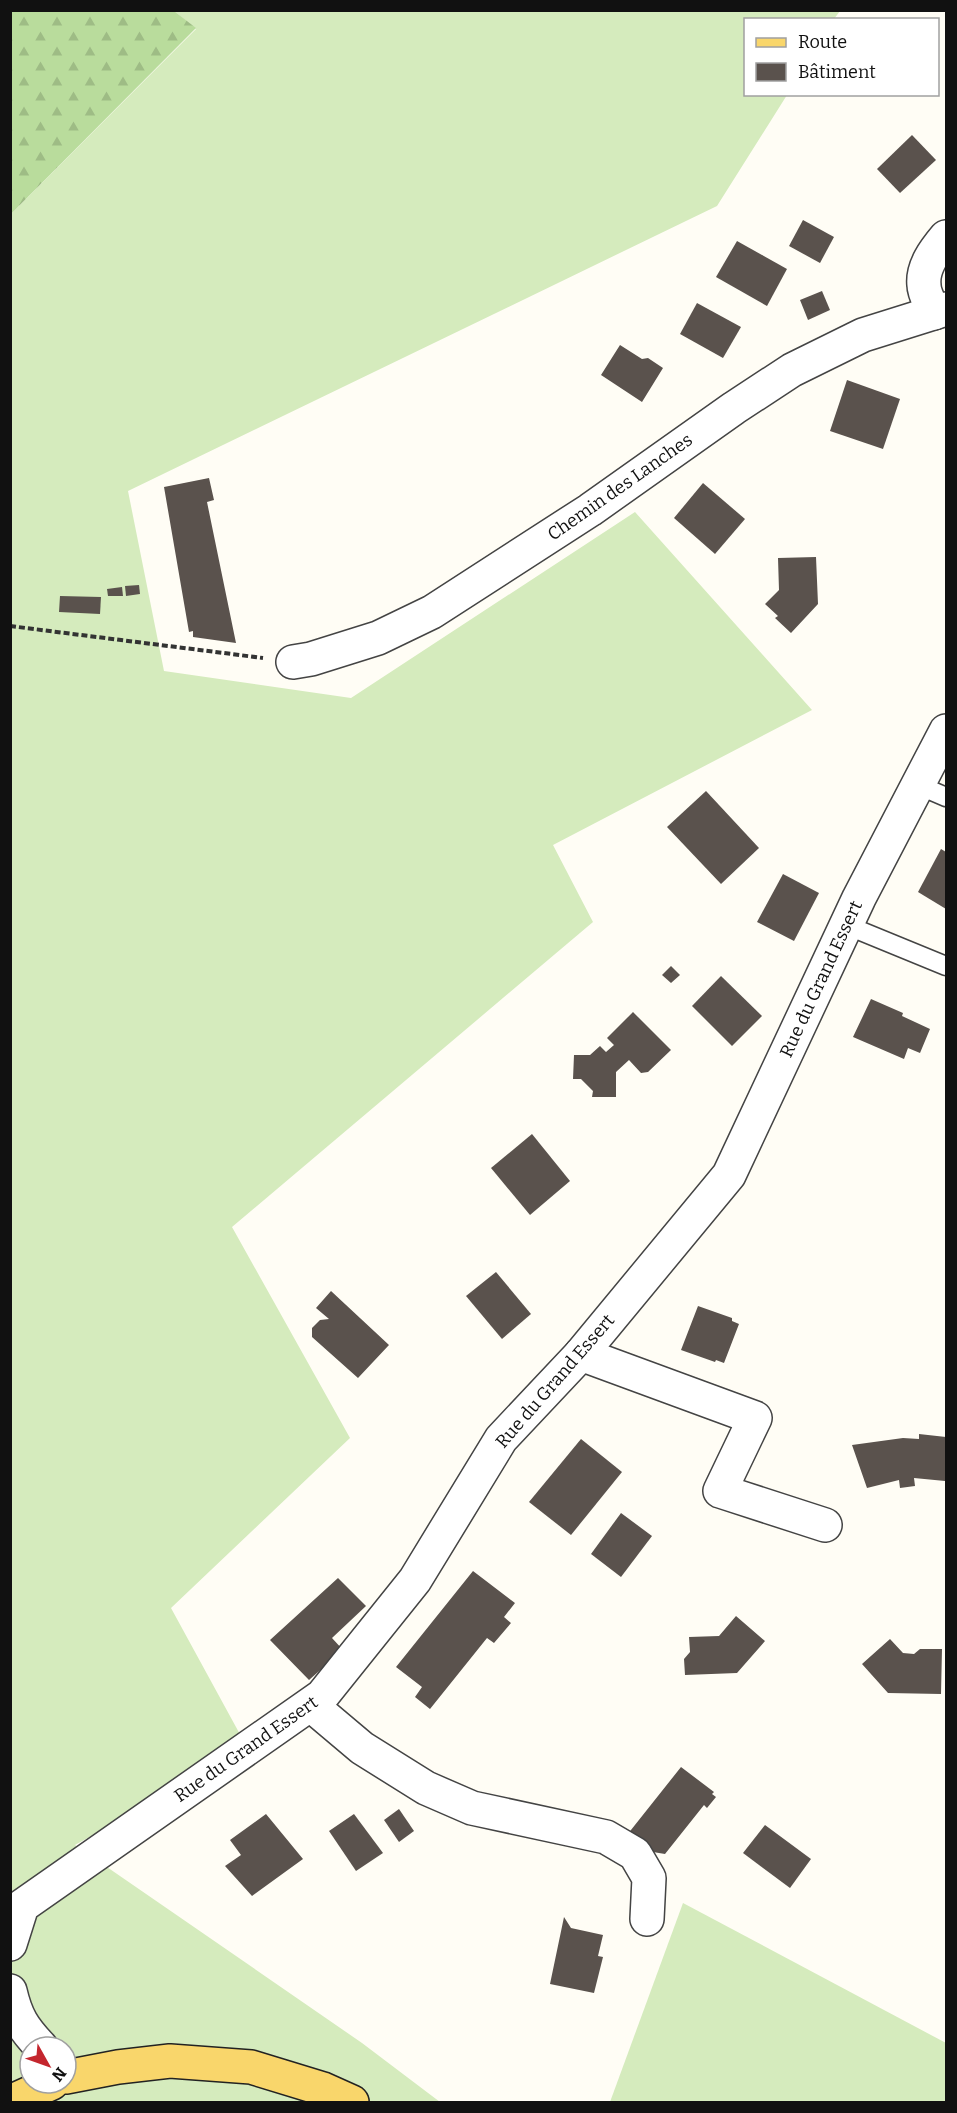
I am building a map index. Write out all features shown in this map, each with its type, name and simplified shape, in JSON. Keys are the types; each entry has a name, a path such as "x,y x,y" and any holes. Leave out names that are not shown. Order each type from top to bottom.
{"main road":[{"path":"78,2074 170,2061 251,2067 323,2090 352,2103"},
{"path":"10,2102 25,2095"}],"street":[{"path":"940,311 923,286 927,265 946,237"},
{"name":"Chemin des Lanches","path":"293,662 311,659 378,638 432,612 590,510 734,408 792,370 863,335 940,311"},
{"name":"Rue du Grand Essert","path":"10,1944 22,1906 322,1696 415,1580 501,1439 581,1354 729,1175 846,926 932,791 946,731"},
{"path":"581,1354 755,1418 720,1491 825,1525"},
{"path":"311,1705 362,1748 426,1788 472,1808 606,1837 635,1854 649,1878 647,1919"},
{"path":"10,1991 23,2028 30,2035"}],"lane":[{"path":"846,926 946,966"}],"path":[{"path":"10,626 293,662"}],"green space":[{"path":"11,10 174,11 196,28 11,214"},
{"path":"174,11 840,11 835,18 744,18 744,96 786,96 717,206 128,491 164,671 351,698 635,512 812,710 553,845 593,922 232,1227 350,1438 171,1608 248,1749 75,1845 362,2043 440,2102 11,2102 11,214 196,29"},
{"path":"683,1903 946,2043 946,2102 610,2102"}],"building":[{"path":"912,135 936,160 900,193 877,169"},
{"path":"803,220 834,237 820,263 789,246"},
{"path":"737,241 787,269 767,306 716,277"},
{"path":"822,291 830,310 808,320 800,300"},
{"path":"697,303 741,327 723,358 680,334"},
{"path":"620,345 642,359 648,358 663,368 642,402 601,375"},
{"path":"847,380 900,399 883,449 830,431"},
{"path":"209,478 214,500 207,502 236,643 193,637 193,631 189,632 164,487"},
{"path":"703,483 745,519 715,554 674,518"},
{"path":"816,557 818,604 791,633 775,618 778,616 765,604 779,590 778,558"},
{"path":"139,585 140,594 126,596 125,586"},
{"path":"122,587 123,596 108,596 107,589"},
{"path":"60,596 101,597 100,614 59,612"},
{"path":"706,791 759,848 721,884 667,827"},
{"path":"941,849 946,852 946,909 918,892"},
{"path":"783,874 819,893 794,941 757,922"},
{"path":"671,966 680,975 671,983 662,975"},
{"path":"721,976 762,1016 732,1046 692,1006"},
{"path":"871,999 903,1013 902,1016 930,1029 920,1053 908,1048 904,1059 853,1037"},
{"path":"633,1012 671,1050 648,1072 641,1073 629,1060 616,1072 616,1097 592,1097 593,1091 581,1079 573,1079 574,1055 590,1055 600,1046 606,1052 614,1045 607,1038"},
{"path":"532,1134 570,1181 530,1215 491,1168"},
{"path":"496,1272 531,1314 502,1339 466,1296"},
{"path":"331,1291 389,1345 358,1378 312,1337 312,1328 320,1320 329,1319 316,1308"},
{"path":"698,1306 732,1318 732,1321 739,1324 724,1363 681,1350"},
{"path":"919,1434 946,1437 945,1481 914,1478 915,1486 900,1488 899,1480 867,1488 852,1445 903,1438 919,1439"},
{"path":"581,1439 622,1472 571,1535 529,1502"},
{"path":"621,1513 652,1536 621,1577 591,1554"},
{"path":"473,1571 515,1603 504,1617 511,1623 494,1643 487,1638 430,1709 415,1697 422,1687 396,1667"},
{"path":"338,1578 366,1606 332,1638 343,1650 309,1680 270,1640"},
{"path":"736,1616 765,1641 737,1673 685,1675 684,1659 690,1652 689,1637 719,1636"},
{"path":"890,1639 903,1653 914,1654 920,1649 942,1649 941,1694 888,1693 862,1664"},
{"path":"681,1767 714,1792 712,1794 716,1797 707,1808 704,1805 665,1854 647,1851 627,1835"},
{"path":"399,1809 414,1831 399,1842 384,1820"},
{"path":"266,1814 303,1859 252,1896 225,1866 241,1855 230,1840"},
{"path":"354,1814 383,1853 356,1871 329,1831"},
{"path":"765,1825 811,1859 790,1888 743,1853"},
{"path":"564,1917 571,1928 603,1935 598,1956 603,1957 594,1993 550,1984"}]}
